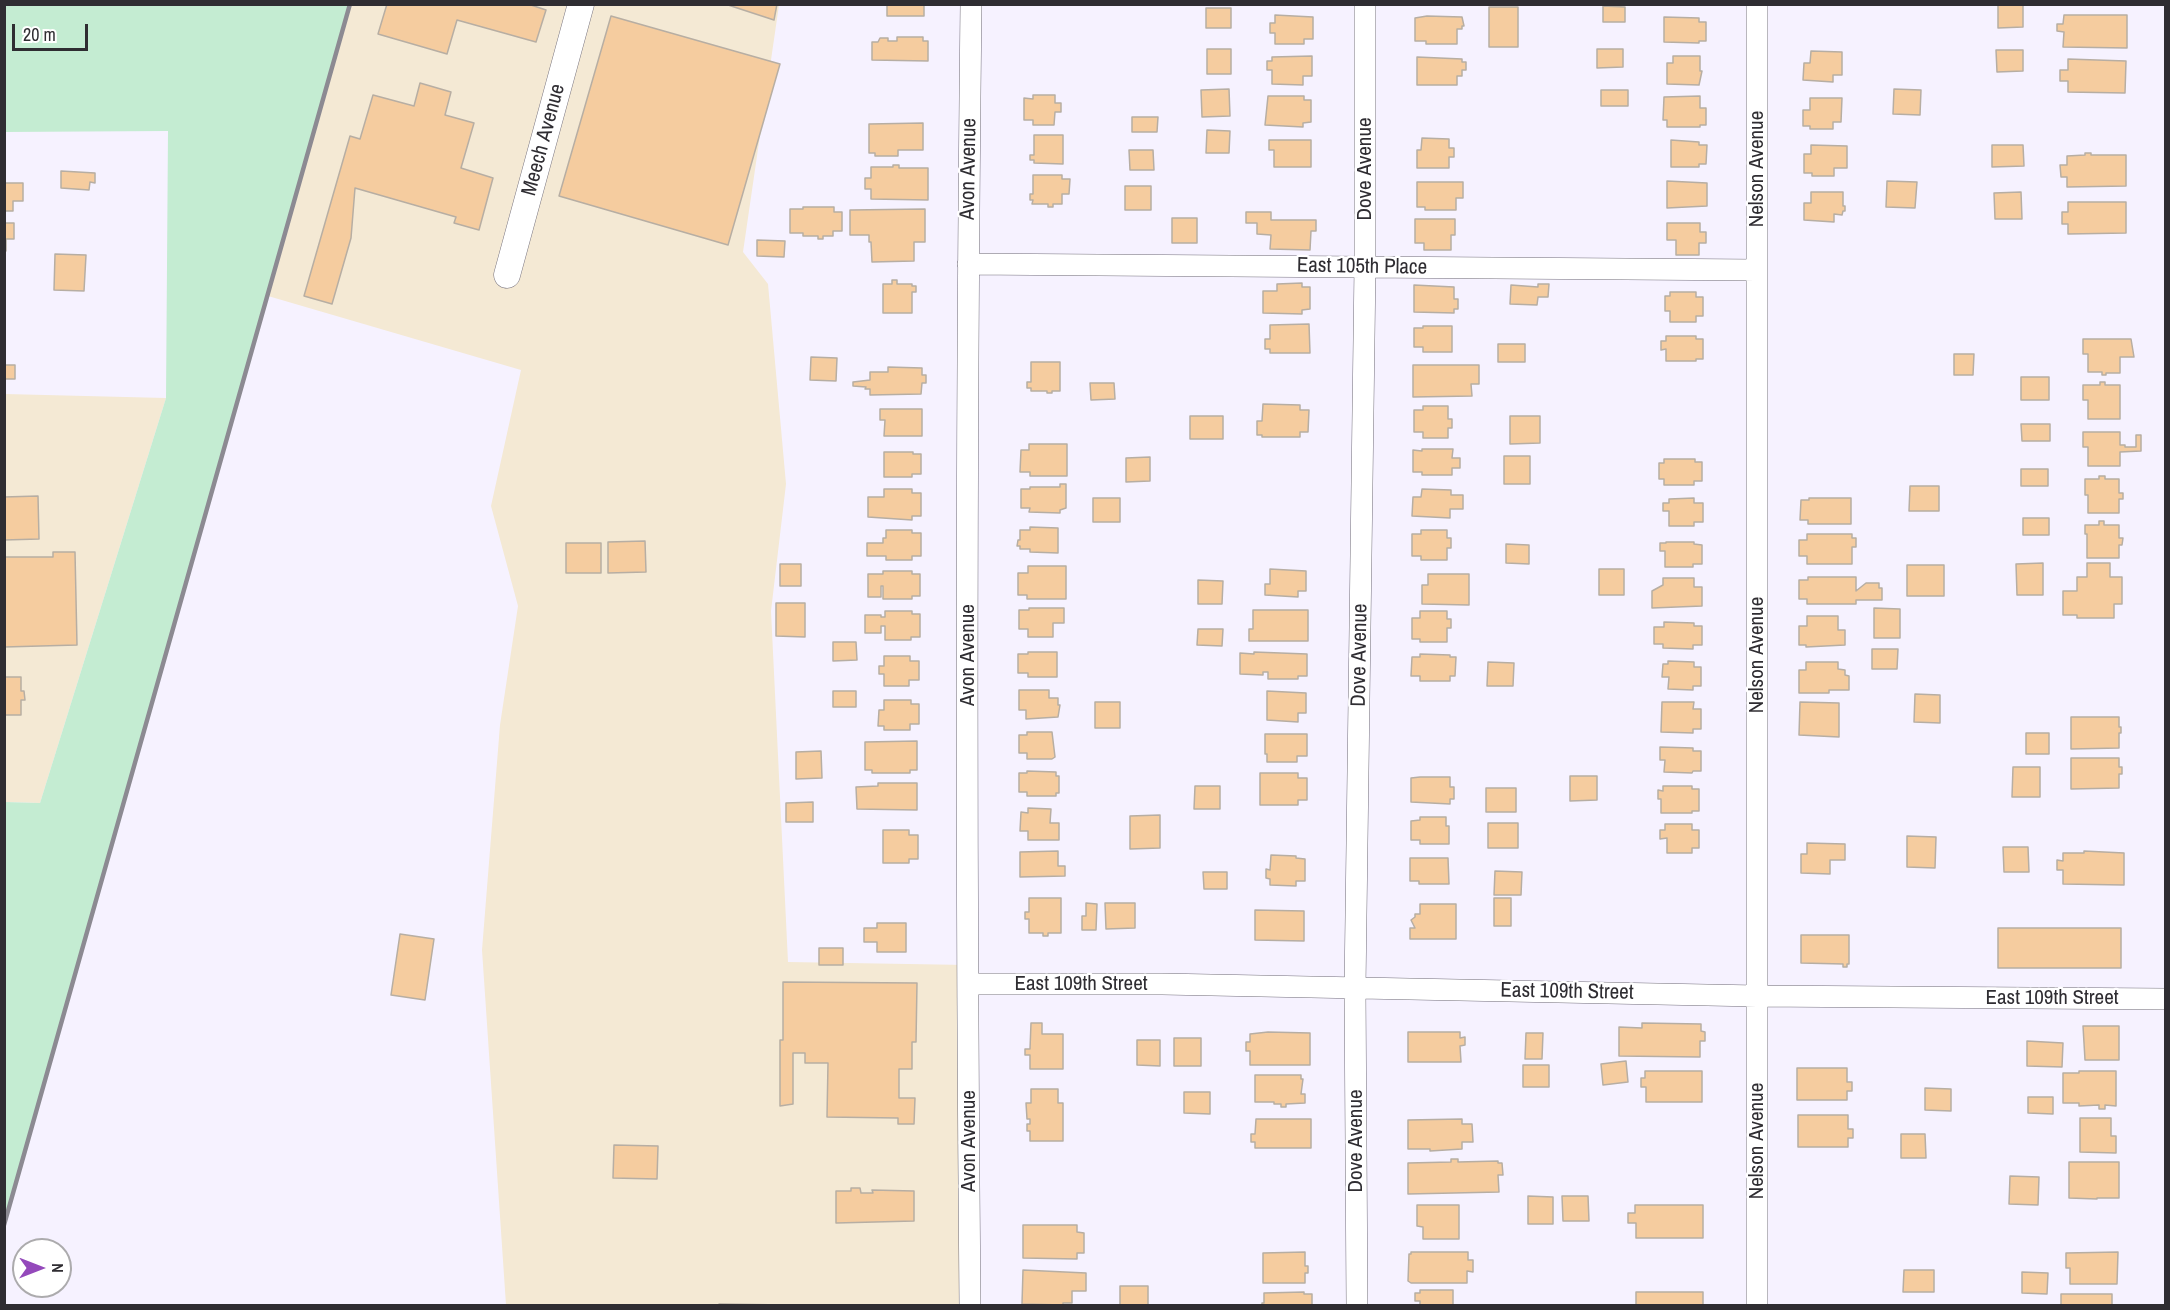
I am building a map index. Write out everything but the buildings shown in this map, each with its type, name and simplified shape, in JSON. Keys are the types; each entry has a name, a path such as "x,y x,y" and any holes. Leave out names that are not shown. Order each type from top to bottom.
{"street":[{"name":"Meech Avenue","path":"507,275 581,4"},
{"name":"Avon Avenue","path":"970,1305 968,264 971,4"},
{"name":"Dove Avenue","path":"1357,1305 1355,987 1365,267 1365,4"},
{"name":"Nelson Avenue","path":"1757,4 1757,1305"},
{"name":"East 105th Place","path":"968,264 1757,270"},
{"name":"East 109th Street","path":"968,984 1161,984 1757,996 2166,999"}],"shaded area":[{"path":"350,5 779,5 743,252 768,284 786,484 771,611 788,962 968,965 970,1305 506,1305 482,950 500,725 518,606 491,506 521,370 268,296"},
{"path":"5,394 166,398 40,803 5,802"}],"green space":[{"path":"5,4 348,5 5,1225 5,802 40,803 166,398 168,131 5,132"}],"railway":[{"path":"4,1225 350,4"}]}
